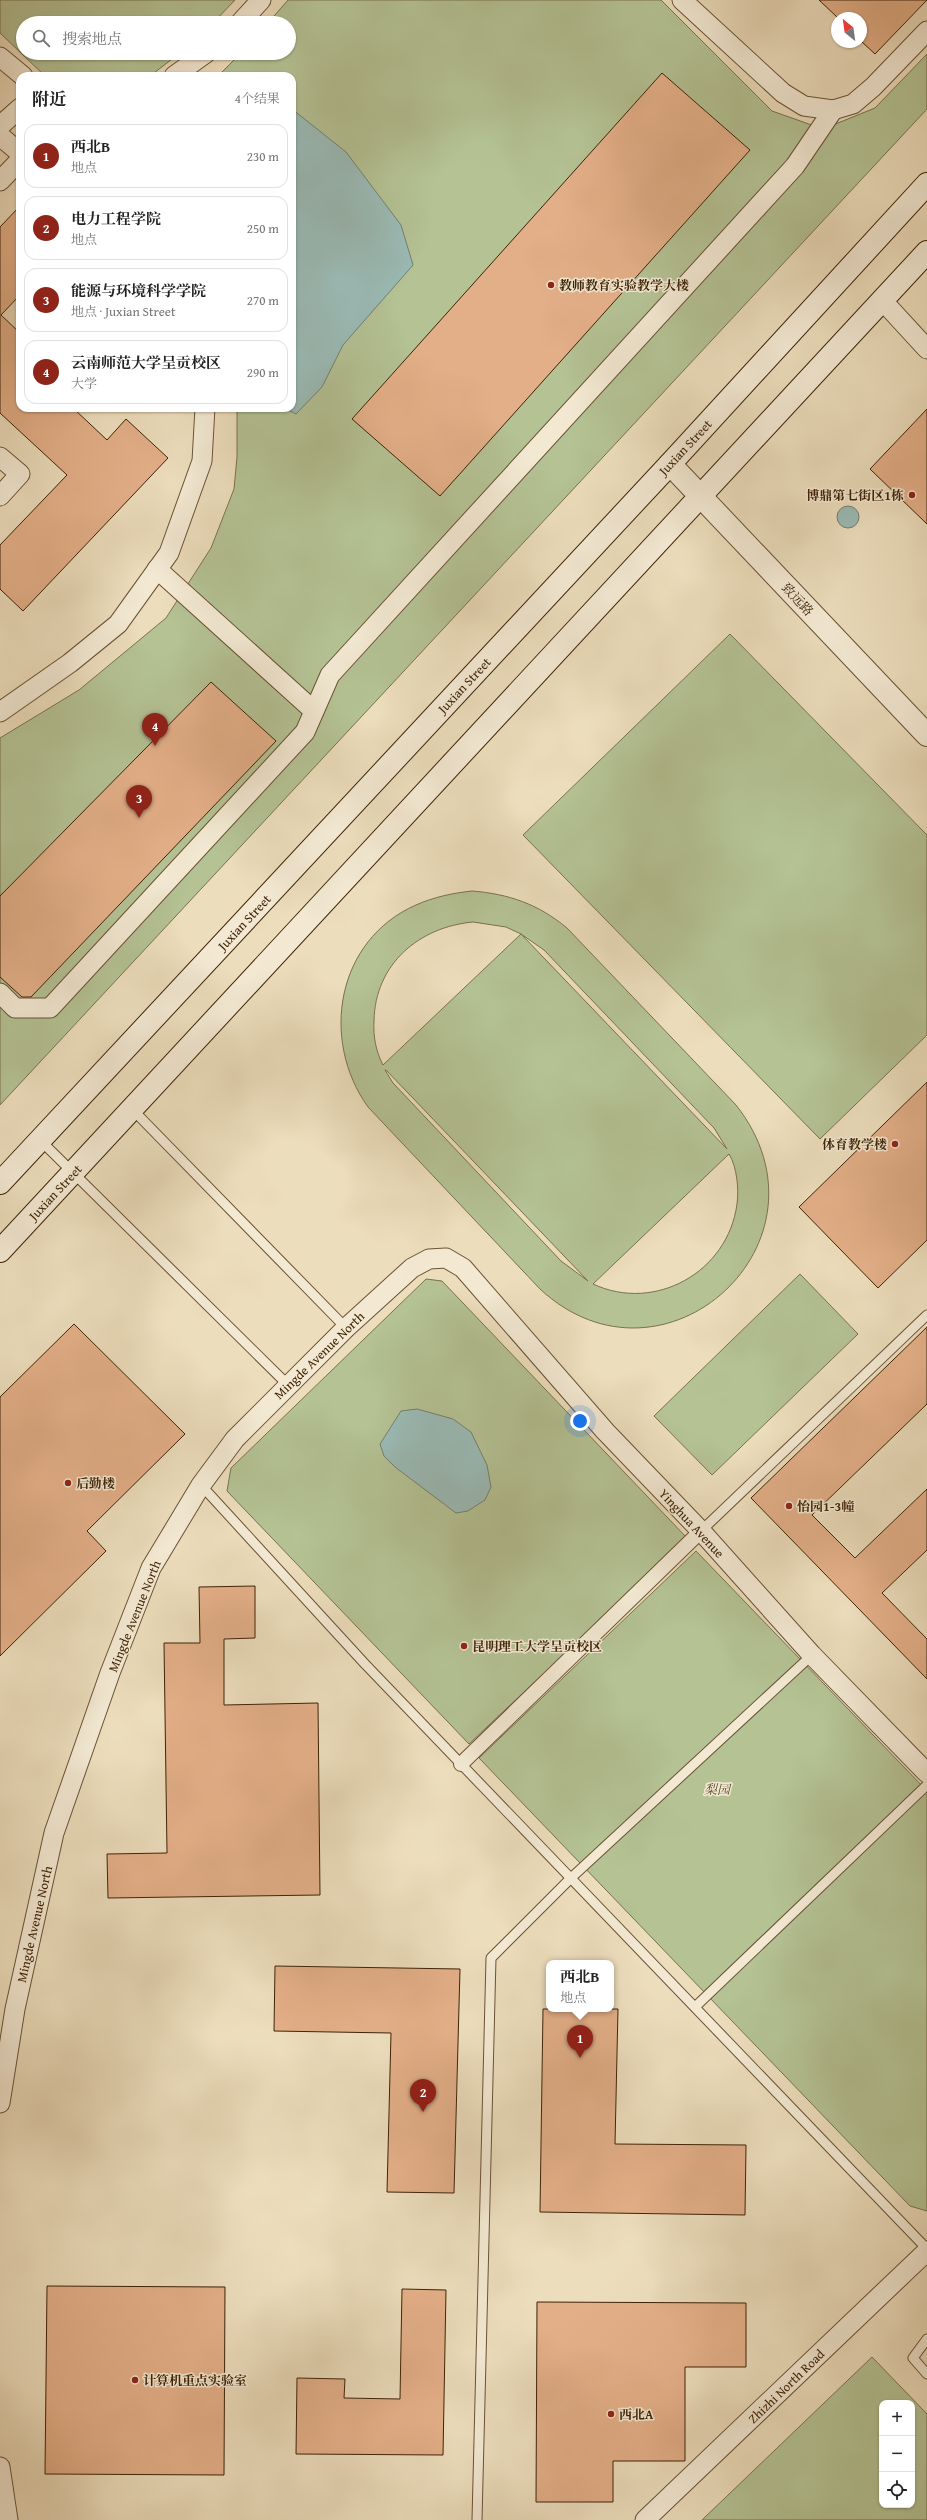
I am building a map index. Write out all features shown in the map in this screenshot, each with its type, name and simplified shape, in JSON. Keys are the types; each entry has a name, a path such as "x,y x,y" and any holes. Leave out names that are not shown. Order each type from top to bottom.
{"main road":[{"name":"Juxian Street","path":"0,1183 670,464 927,184"},
{"name":"Juxian Street","path":"0,1251 702,497 927,252"},
{"name":"致远路","path":"670,464 927,735"}],"street":[{"path":"246,16 261,0"},
{"path":"682,0 783,93 804,106 833,110 853,104 874,87 927,31"},
{"path":"0,57 19,72"},
{"path":"180,72 196,60"},
{"path":"0,993 15,1008 50,1008 305,732 330,675 794,166 833,110"},
{"path":"0,126 16,112"},
{"path":"0,136 16,150"},
{"path":"0,181 16,164"},
{"path":"882,300 927,349"},
{"path":"0,712 70,663 118,624 158,570 169,553 202,461 205,412"},
{"path":"0,457 20,474 0,496"},
{"path":"158,570 314,711"},
{"name":"Mingde Avenue North","path":"0,2103 15,2009 54,1833 110,1673 151,1568 201,1485 236,1439 346,1328 412,1268 429,1259 446,1258 463,1268"},
{"name":"Yinghua Avenue","path":"463,1268 605,1431 701,1531 812,1655 927,1773"},
{"path":"461,1764 701,1531"},
{"name":"Zhizhi North Road","path":"645,2520 927,2250"},
{"path":"0,2467 8,2520"}],"lane":[{"path":"131,1109 346,1328"},
{"path":"40,1140 72,1174 288,1385"},
{"path":"701,1531 927,1315"},
{"path":"201,1485 365,1664 927,2250"},
{"path":"477,2520 491,1958 571,1878 812,1655"},
{"path":"695,2007 927,1785"},
{"path":"927,2339 913,2358 927,2374"}],"green space":[{"path":"0,0 235,0 220,16 16,16 16,48 0,33"},
{"path":"288,0 661,0 772,111 823,129 875,108 927,54 927,109 0,1105 0,738 79,690 166,618 211,548 234,489 237,457 237,412 296,412 296,72 222,72 234,60 296,60 296,16 274,16"},
{"path":"28,60 171,60 155,72 41,72"},
{"path":"730,634 927,835 927,1035 820,1139 523,835"},
{"path":"465,892 486,892 511,898 534,907 567,928 736,1105 763,1157 768,1207 754,1253 725,1291 685,1317 638,1328 588,1320 540,1289 368,1107 353,1081 344,1052 341,1023 344,994 353,967 368,942 389,921 423,902","holes":["473,922 506,927 521,934 383,1065 378,1055 374,1032 376,1001 382,982 392,966 404,952 418,940 453,925","521,934 544,950 714,1128 727,1149","385,1070 588,1281 561,1261 393,1083","729,1154 732,1159 737,1178 737,1204 731,1228 719,1249 704,1267 685,1280 663,1289 640,1293 617,1292 593,1284"]},
{"path":"800,1274 858,1334 712,1475 654,1416"},
{"path":"426,1279 442,1281 687,1538 469,1744 227,1491 231,1468"},
{"name":"梨园","path":"696,1551 927,1791 927,2211 910,2206 479,1758"},
{"path":"872,2357 913,2400 879,2400 879,2508 915,2508 915,2402 927,2414 927,2520 702,2520"}],"water":[{"path":"296,112 346,152 401,225 413,265 343,345 322,387 296,414 292,412 296,412"},
{"path":"848,506 856,509 859,517 856,525 848,528 840,525 837,517 840,509"},
{"path":"417,1409 453,1419 471,1432 487,1465 491,1487 485,1500 468,1511 456,1513 395,1467 384,1456 380,1444 401,1411"}],"building":[{"path":"819,0 927,0 875,54 867,47 867,12 832,12"},
{"name":"教师教育实验教学大楼","path":"662,73 750,150 440,496 352,419"},
{"path":"16,210 16,299 1,315 16,329 16,412 77,412 107,440 126,419 168,458 23,611 0,589 0,545 67,475 0,413 0,227"},
{"name":"博鼎第七街区1栋","path":"927,409 927,524 870,469"},
{"path":"211,682 276,741 31,997 22,997 0,977 0,896"},
{"name":"体育教学楼","path":"927,1082 927,1240 878,1288 799,1207"},
{"name":"后勤楼","path":"74,1324 185,1434 87,1531 106,1551 0,1656 0,1397"},
{"name":"怡园1-3幢","path":"927,1327 927,1404 812,1515 855,1558 927,1489 927,1550 882,1593 927,1639 927,1679 751,1498"},
{"path":"255,1586 255,1638 224,1639 224,1705 318,1703 320,1895 108,1898 107,1854 167,1853 164,1643 200,1643 199,1587"},
{"path":"275,1966 460,1969 454,2193 387,2192 391,2033 274,2031"},
{"path":"543,2009 546,2009 546,2012 614,2012 614,2009 618,2009 615,2144 746,2145 745,2215 540,2212"},
{"name":"计算机重点实验室","path":"47,2286 225,2287 224,2475 45,2474"},
{"path":"402,2289 446,2290 443,2455 296,2454 297,2378 345,2379 344,2398 400,2399"},
{"name":"西北A","path":"537,2302 746,2303 746,2367 685,2367 685,2461 613,2461 613,2502 536,2502"}],"place":[{"name":"教师教育实验教学大楼","path":"551,285"},
{"name":"博鼎第七街区1栋","path":"912,495"},
{"name":"云南师范大学呈贡校区","path":"155,746"},
{"name":"能源与环境科学学院","path":"139,818"},
{"name":"体育教学楼","path":"895,1144"},
{"name":"后勤楼","path":"68,1483"},
{"name":"怡园1-3幢","path":"789,1506"},
{"name":"昆明理工大学呈贡校区","path":"464,1646"},
{"name":"西北B","path":"580,2058"},
{"name":"电力工程学院","path":"423,2112"},
{"name":"计算机重点实验室","path":"135,2380"},
{"name":"西北A","path":"611,2414"}]}
